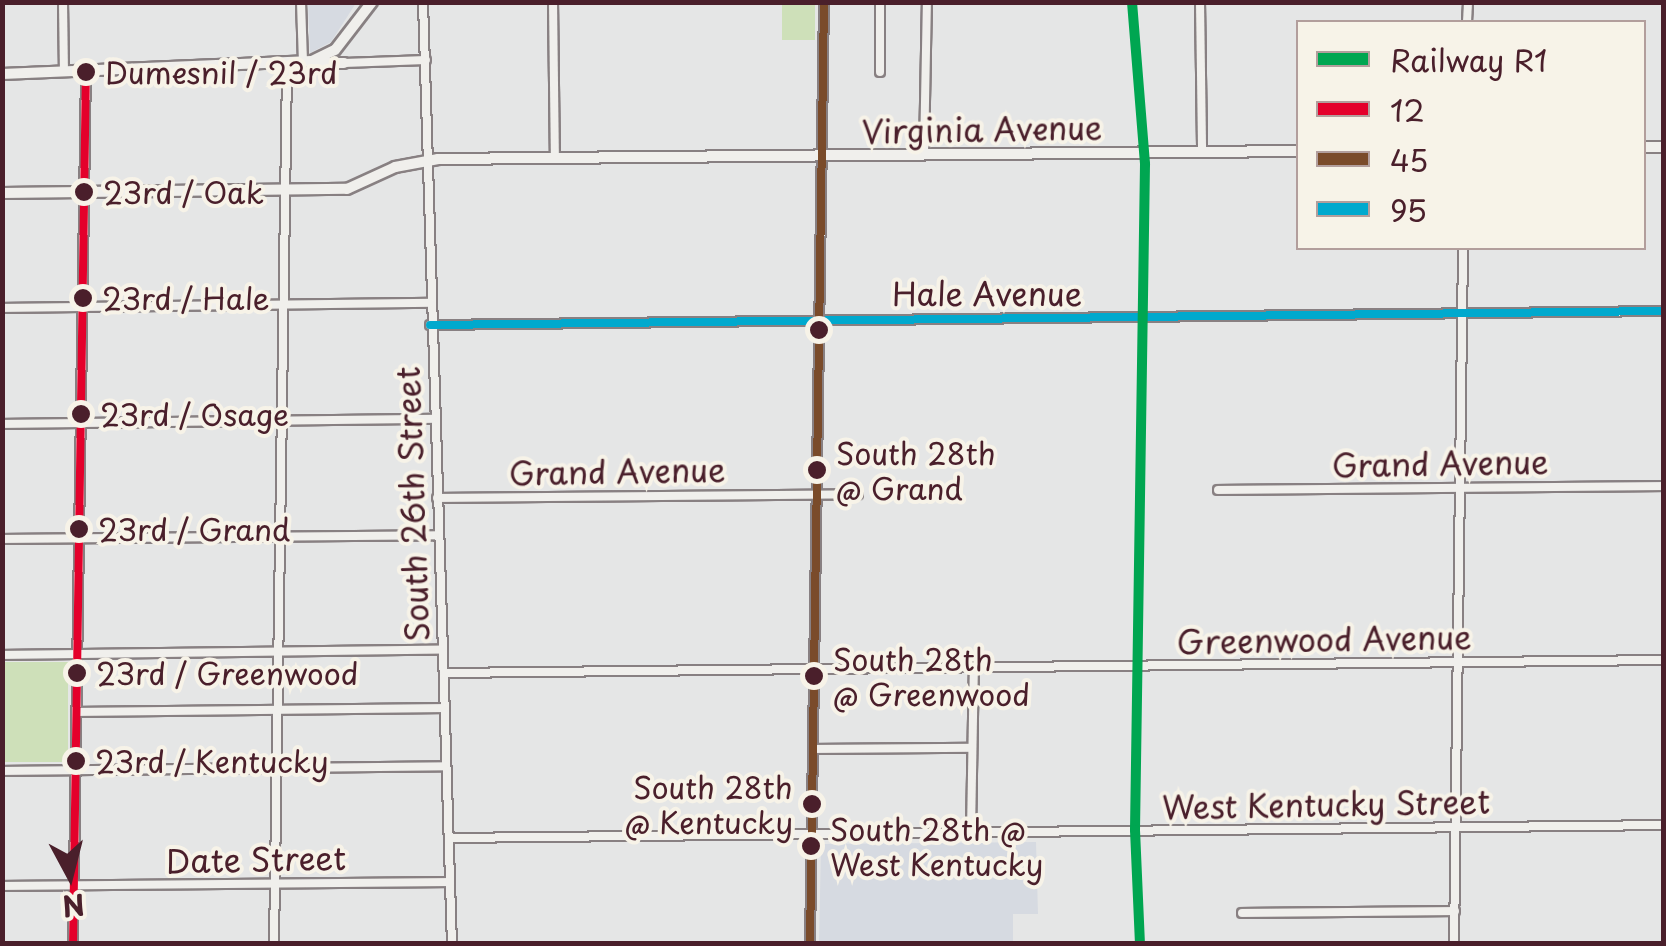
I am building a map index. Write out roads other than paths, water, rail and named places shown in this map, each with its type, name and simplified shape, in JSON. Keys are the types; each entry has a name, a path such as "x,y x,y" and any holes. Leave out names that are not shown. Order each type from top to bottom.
{"main road":[{"path":"303,63 333,52 372,2"},
{"path":"2,74 344,63"},
{"name":"Virginia Avenue","path":"2,192 358,186 395,167 427,162 1296,151"}],"street":[{"path":"63,2 64,72"},
{"path":"300,2 303,63"},
{"name":"South 26th Street","path":"423,2 452,944"},
{"path":"553,2 555,158"},
{"path":"810,944 824,2"},
{"path":"880,2 880,72"},
{"path":"924,154 927,2"},
{"path":"1200,2 1202,152"},
{"path":"344,63 426,60"},
{"path":"274,944 287,64"},
{"path":"72,944 86,72"},
{"path":"1454,944 1463,250"},
{"path":"2,308 430,304"},
{"name":"Hale Avenue","path":"430,325 1664,311"},
{"path":"2,424 434,419"},
{"name":"Grand Avenue","path":"1218,490 1664,486"},
{"name":"Grand Avenue","path":"437,498 858,494"},
{"path":"2,539 438,535"},
{"path":"2,655 442,650"},
{"name":"Greenwood Avenue","path":"444,674 1664,660"},
{"path":"970,832 974,668"},
{"path":"76,712 444,708"},
{"path":"813,749 972,748"},
{"path":"2,771 446,766"},
{"name":"West Kentucky Street","path":"449,838 1664,825"},
{"name":"Date Street","path":"2,886 450,882"},
{"path":"1242,912 1455,911"}],"rail line":[{"name":"R1","path":"1132,2 1145,164 1135,830 1140,944"}],"place":[{"name":"Dumesnil / 23rd","path":"86,72"},
{"name":"23rd / Oak","path":"84,192"},
{"name":"23rd / Hale","path":"83,298"},
{"name":"23rd / Osage","path":"81,414"},
{"name":"South 28th @ Grand","path":"817,470"},
{"name":"23rd / Grand","path":"79,529"},
{"name":"23rd / Greenwood","path":"77,673"},
{"name":"South 28th @ Greenwood","path":"814,676"},
{"name":"23rd / Kentucky","path":"76,761"},
{"name":"South 28th @ Kentucky","path":"812,804"},
{"name":"South 28th @ West Kentucky","path":"811,846"}]}
